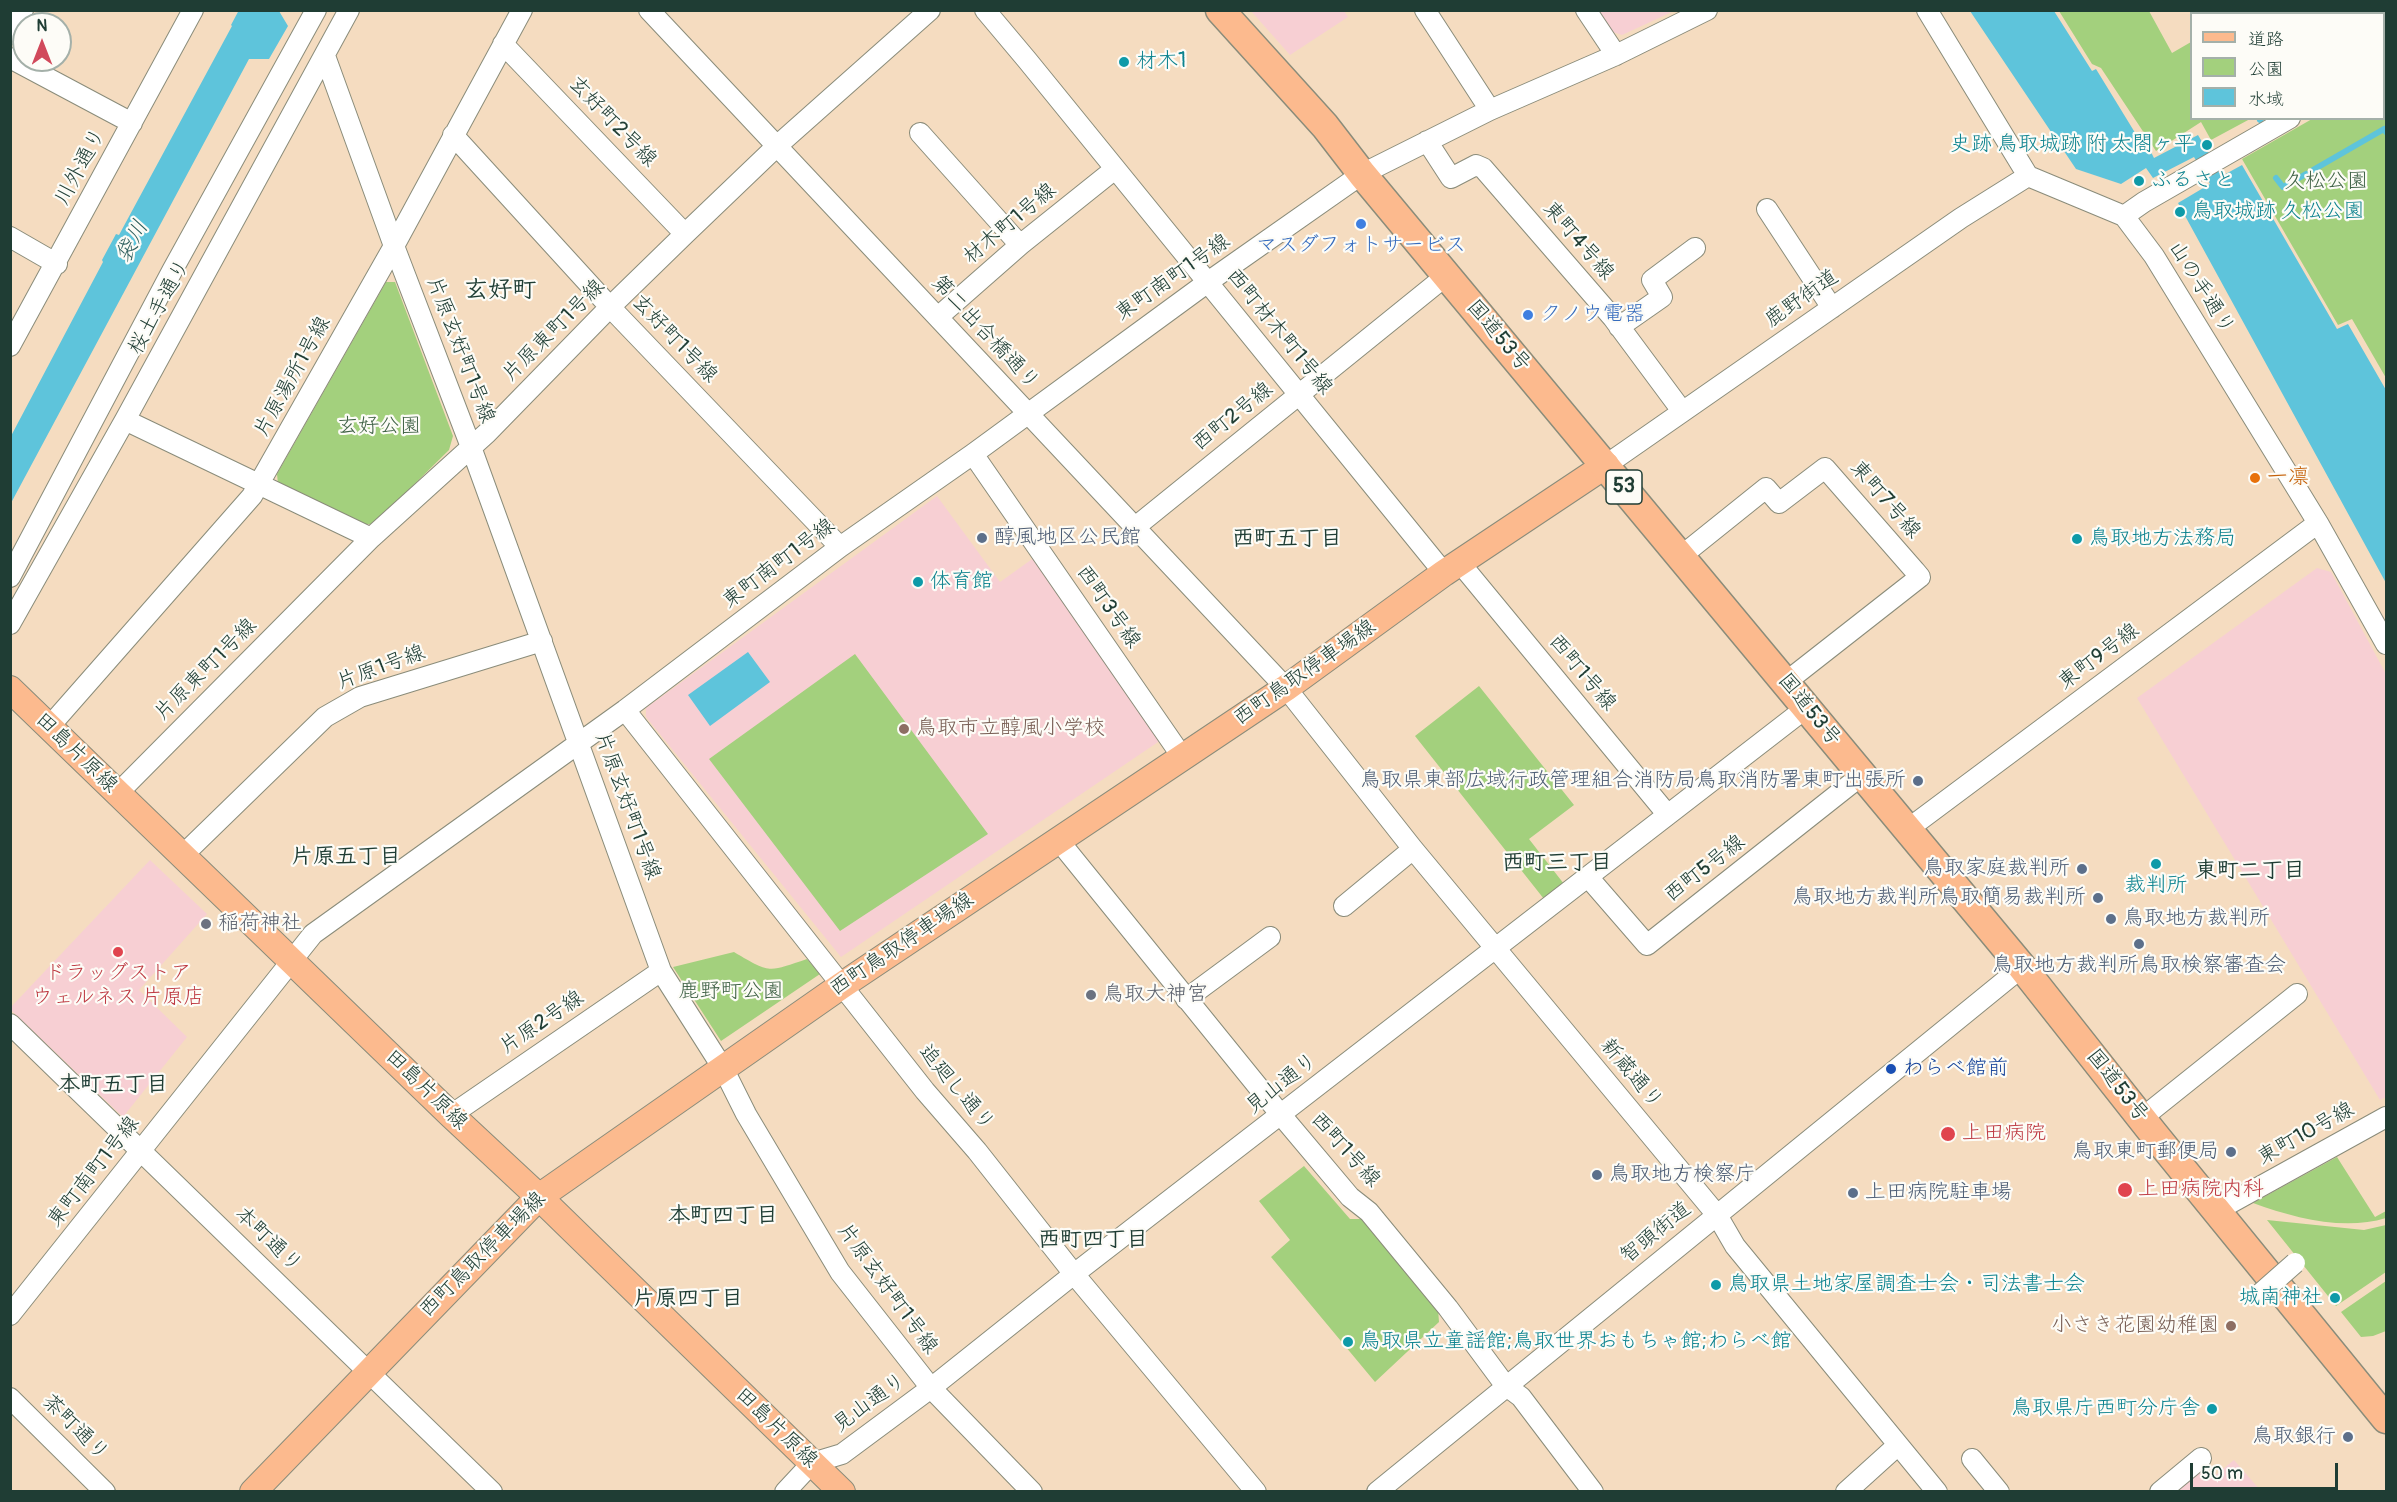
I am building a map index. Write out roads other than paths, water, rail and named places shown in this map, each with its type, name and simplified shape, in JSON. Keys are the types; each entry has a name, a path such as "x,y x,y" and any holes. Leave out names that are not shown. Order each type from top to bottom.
{"highway":[{"name":"国道53号","path":"1220,10 1325,126 1362,174 1908,829 2386,1419"}],"main road":[{"name":"西町鳥取停車場線","path":"253,1491 539,1197 724,1070 841,986 1183,759 1452,568 1606,465"},
{"name":"田島片原線","path":"10,689 842,1491"}],"street":[{"path":"10,34 23,10"},
{"name":"川外通り","path":"12,339 57,264 193,10"},
{"path":"10,577 109,418 280,89 316,10"},
{"name":"桜土手通り","path":"10,624 109,418 325,56 349,10"},
{"name":"片原湯所1号線","path":"49,727 252,496 394,246 522,10"},
{"name":"第二出合橋通り","path":"649,10 1286,688"},
{"name":"片原東町1号線","path":"117,794 371,538 471,447 685,234 778,146 930,10"},
{"name":"西町材木町1号線","path":"985,10 1299,395 1452,568"},
{"path":"1425,10 1490,110"},
{"path":"1586,10 1616,55"},
{"name":"東町南町1号線","path":"10,1315 313,934 625,710 840,547 1362,174 1490,110 1616,55 1707,10"},
{"path":"1927,10 2028,176 2124,216 2287,120"},
{"name":"玄好町2号線","path":"503,44 685,234"},
{"name":"片原玄好町1号線","path":"325,56 394,246 471,447 661,971 724,1070 746,1114 840,1272 931,1388 1032,1491"},
{"path":"10,58 132,123"},
{"path":"920,133 1020,245"},
{"name":"玄好町1号線","path":"453,135 610,307 840,547"},
{"name":"東町4号線","path":"1427,141 1451,178 1476,165 1483,168 1619,327 1682,411"},
{"name":"材木町1号線","path":"938,317 1020,245 1115,169"},
{"name":"鹿野街道","path":"1606,465 1961,218 2028,176"},
{"path":"1767,209 1832,308"},
{"name":"山の手通り","path":"2124,216 2154,256 2318,523 2386,644"},
{"path":"10,237 57,264"},
{"path":"1619,327 1662,297 1652,280 1695,248"},
{"name":"西町2号線","path":"1134,528 1447,275"},
{"path":"109,418 260,483 371,538"},
{"name":"西町3号線","path":"973,454 1183,759"},
{"name":"東町7号線","path":"1680,557 1766,488 1779,503 1825,468 1920,577 1786,682"},
{"name":"東町9号線","path":"1908,829 2318,523"},
{"name":"西町1号線","path":"1452,568 1667,814"},
{"name":"片原1号線","path":"182,856 325,717 360,697 542,641"},
{"name":"新蔵通り","path":"1286,688 1413,849 1717,1215 1735,1246 1937,1491"},
{"name":"見山通り","path":"784,1491 812,1463 842,1454 931,1388 1074,1274 1806,708"},
{"name":"追廻し通り","path":"625,710 925,1091 977,1151 1074,1274 1256,1491"},
{"name":"西町5号線","path":"1588,877 1647,945 1862,775"},
{"name":"西町1号線","path":"1059,841 1281,1115 1350,1197 1369,1212 1448,1308 1505,1385 1521,1397 1593,1491"},
{"path":"1344,906 1413,849"},
{"path":"1186,999 1270,937"},
{"name":"智頭街道","path":"1377,1491 2022,967"},
{"name":"片原2号線","path":"451,1115 661,971"},
{"path":"2142,1118 2297,994"},
{"name":"本町通り","path":"10,1024 492,1491"},
{"name":"東町10号線","path":"2216,1211 2386,1117"},
{"path":"2261,1293 2295,1263"},
{"name":"茶町通り","path":"10,1398 105,1491"},
{"path":"1846,1491 1898,1446"},
{"path":"2160,1491 2201,1458"},
{"path":"1972,1459 1999,1491"}],"water":[{"name":"袋川","path":"239,10 279,11 288,26 269,59 249,59 11,503 11,436 103,262 102,260 116,234 119,235"},
{"path":"1970,11 2054,11 2092,71 2096,69 2145,149 2149,148 2154,158 2198,135 2222,176 2242,165 2337,329 2348,324 2386,390 2386,583 2178,203 2210,184 2194,157 2153,178 2146,168 2121,184 2076,169"},
{"path":"748,652 770,682 710,726 688,695"}],"waterway":[{"path":"2313,170 2384,129 2386,132"},
{"path":"2276,178 2283,187 2306,174"}],"place":[{"name":"材木1","path":"1124,62"},
{"name":"史跡 鳥取城跡 附 太閤ヶ平","path":"2207,145"},
{"name":"ふるさと","path":"2139,181"},
{"name":"鳥取城跡 久松公園","path":"2180,212"},
{"name":"マスダフォトサービス","path":"1361,224"},
{"name":"クノウ電器","path":"1528,315"},
{"name":"一凛","path":"2255,478"},
{"name":"醇風地区公民館","path":"982,538"},
{"name":"鳥取地方法務局","path":"2077,539"},
{"name":"体育館","path":"918,582"},
{"name":"鳥取市立醇風小学校","path":"904,729"},
{"name":"鳥取県東部広域行政管理組合消防局鳥取消防署東町出張所","path":"1918,781"},
{"name":"裁判所","path":"2156,864"},
{"name":"鳥取家庭裁判所","path":"2082,869"},
{"name":"鳥取地方裁判所鳥取簡易裁判所","path":"2098,898"},
{"name":"鳥取地方裁判所","path":"2111,919"},
{"name":"稲荷神社","path":"206,924"},
{"name":"鳥取地方裁判所鳥取検察審査会","path":"2139,944"},
{"name":"ドラッグストア ウェルネス 片原店","path":"118,952"},
{"name":"鳥取大神宮","path":"1091,995"},
{"name":"わらべ館前","path":"1891,1069"},
{"name":"上田病院","path":"1948,1134"},
{"name":"鳥取東町郵便局","path":"2231,1152"},
{"name":"鳥取地方検察庁","path":"1597,1175"},
{"name":"上田病院内科","path":"2125,1190"},
{"name":"上田病院駐車場","path":"1853,1193"},
{"name":"鳥取県土地家屋調査士会・司法書士会","path":"1716,1285"},
{"name":"城南神社","path":"2335,1298"},
{"name":"小さき花園幼稚園","path":"2231,1326"},
{"name":"鳥取県立童謡館;鳥取世界おもちゃ館;わらべ館","path":"1348,1342"},
{"name":"鳥取県庁西町分庁舎","path":"2212,1409"},
{"name":"鳥取銀行","path":"2348,1437"}],"district":[{"name":"玄好町","path":"500,291"},
{"name":"西町五丁目","path":"1287,539"},
{"name":"片原五丁目","path":"346,857"},
{"name":"西町三丁目","path":"1557,863"},
{"name":"東町二丁目","path":"2250,871"},
{"name":"本町五丁目","path":"113,1085"},
{"name":"本町四丁目","path":"723,1216"},
{"name":"西町四丁目","path":"1093,1240"},
{"name":"片原四丁目","path":"688,1299"}],"park label":[{"name":"久松公園","path":"2326,182"},
{"name":"玄好公園","path":"379,427"},
{"name":"鹿野町公園","path":"731,992"}]}
